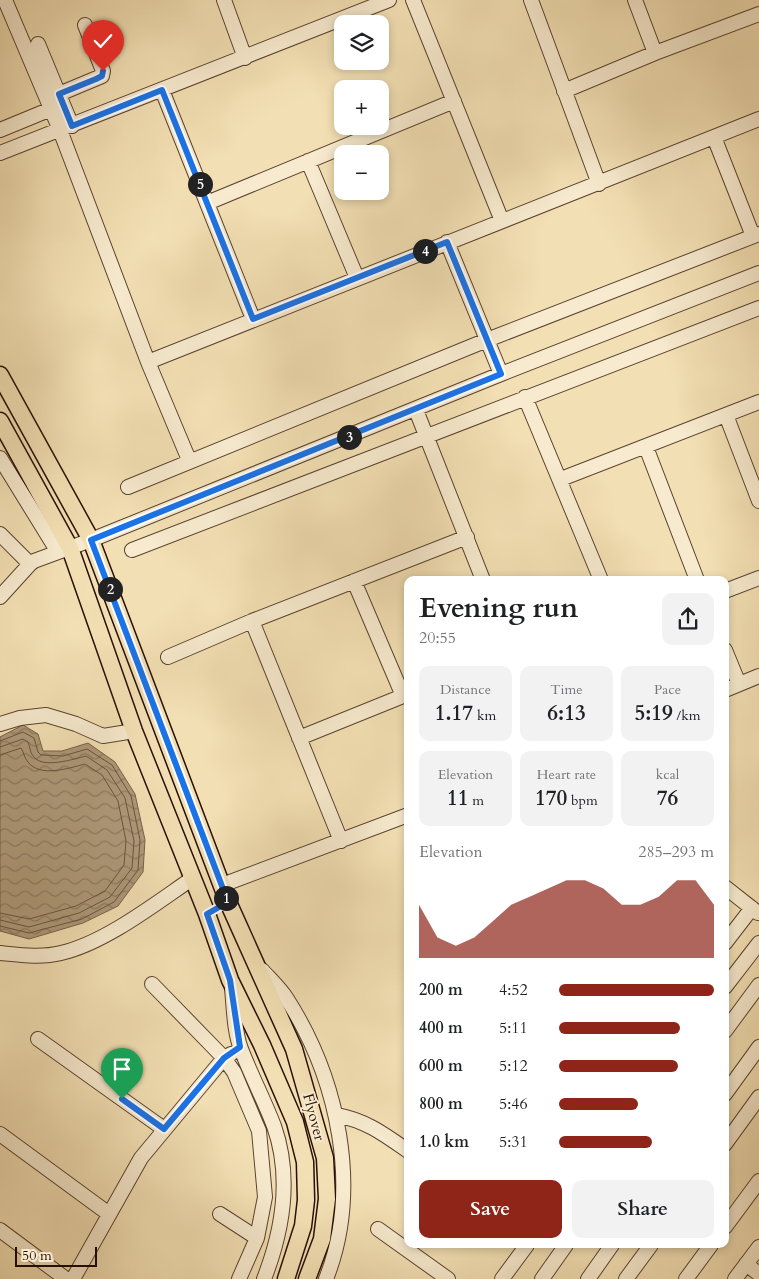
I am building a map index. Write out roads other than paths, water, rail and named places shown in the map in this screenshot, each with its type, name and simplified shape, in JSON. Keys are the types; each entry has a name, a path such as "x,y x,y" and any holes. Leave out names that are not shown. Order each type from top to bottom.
{"main road":[{"name":"Flyover","path":"0,375 91,540 228,902 294,1049 325,1158 327,1199 322,1239 307,1279"},
{"name":"Flyover","path":"0,421 64,550 207,914 230,980 251,1022 295,1122 304,1162 306,1200 303,1226 286,1279"},
{"path":"207,914 228,902"}],"street":[{"path":"6,0 51,109 66,128"},
{"path":"224,0 246,58"},
{"path":"0,153 246,58 389,0"},
{"path":"413,0 502,221"},
{"path":"531,0 599,184"},
{"path":"635,0 655,53"},
{"path":"564,91 655,53 759,14"},
{"path":"59,94 102,76 103,71 85,25"},
{"path":"38,44 59,94 66,128 148,362 189,460"},
{"path":"162,90 253,319"},
{"path":"207,203 454,101"},
{"path":"0,130 51,109"},
{"path":"148,362 759,119"},
{"path":"128,487 189,460 488,340 756,235 714,137"},
{"path":"308,161 357,278"},
{"path":"447,242 501,374"},
{"path":"2,591 34,561 91,540 501,374 759,273"},
{"path":"132,550 427,438 759,308"},
{"path":"526,398 599,576"},
{"path":"561,479 759,402"},
{"path":"416,410 482,576"},
{"path":"726,415 759,502"},
{"path":"646,446 695,576"},
{"path":"0,458 64,550"},
{"path":"0,534 30,564"},
{"path":"168,657 252,621 467,537"},
{"path":"729,589 759,578"},
{"path":"354,581 404,693"},
{"path":"252,621 341,841"},
{"path":"729,660 739,684"},
{"path":"729,688 759,676"},
{"path":"299,738 404,695"},
{"path":"0,724 20,718 46,715 76,724 103,736 134,731"},
{"path":"222,886 404,817"},
{"path":"0,953 31,956 60,954 93,942 193,878"},
{"path":"729,890 756,911 729,939"},
{"path":"729,982 759,943"},
{"path":"255,962 286,998 315,1056 336,1115 343,1150 343,1204 338,1236 326,1279"},
{"path":"230,980 240,1047 275,1128 281,1156 284,1206 272,1259 264,1279"},
{"path":"152,984 224,1058 234,1072 259,1132 265,1197 257,1238 240,1279"},
{"path":"729,1025 759,984"},
{"path":"38,1039 164,1129"},
{"path":"73,1279 141,1158 224,1058 240,1047"},
{"path":"729,1088 759,1047"},
{"path":"729,1138 759,1097"},
{"path":"336,1115 352,1118 374,1126 404,1148"},
{"path":"0,1134 109,1214"},
{"path":"729,1222 759,1181"},
{"path":"220,1214 257,1238"},
{"path":"378,1229 404,1248"},
{"path":"0,1230 66,1279"},
{"path":"735,1279 759,1247"},
{"path":"405,1248 448,1279"},
{"path":"502,1279 525,1248"},
{"path":"542,1279 564,1248"},
{"path":"588,1279 610,1248"},
{"path":"626,1279 649,1248"},
{"path":"686,1279 709,1248"},
{"path":"746,1264 759,1274"}],"water":[{"path":"23,725 38,734 43,751 62,751 88,743 115,762 135,794 145,840 143,872 118,906 83,923 29,939 0,931 0,737"}]}
